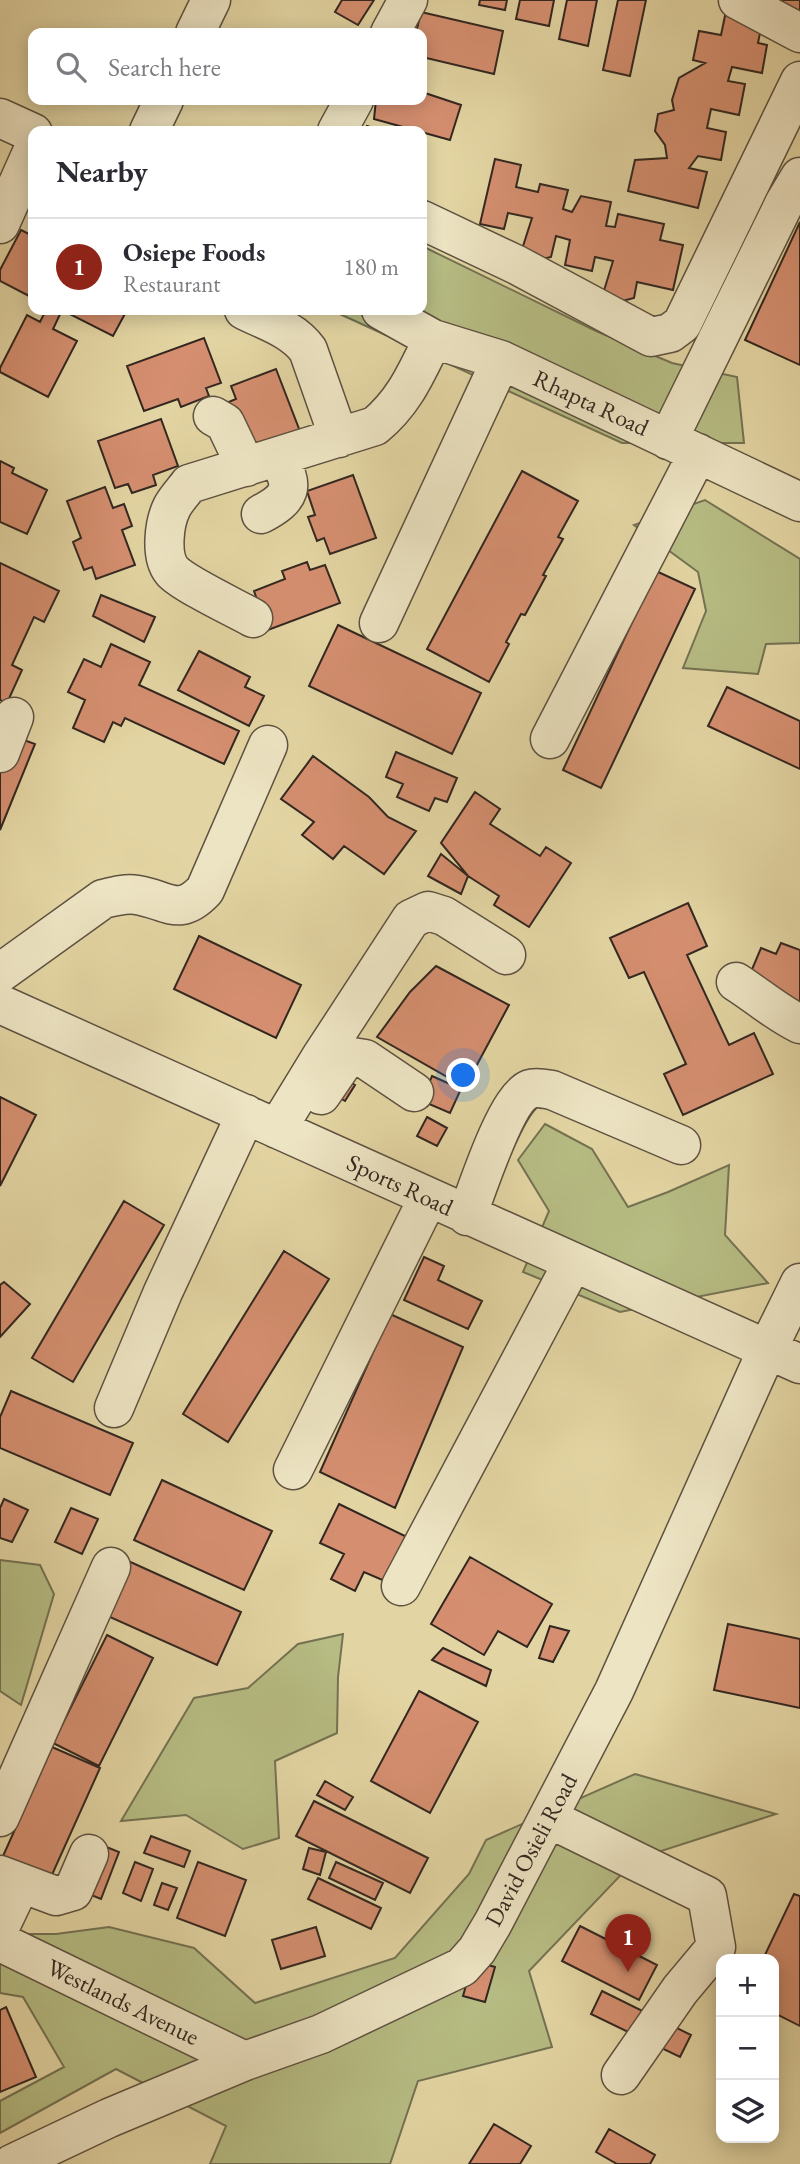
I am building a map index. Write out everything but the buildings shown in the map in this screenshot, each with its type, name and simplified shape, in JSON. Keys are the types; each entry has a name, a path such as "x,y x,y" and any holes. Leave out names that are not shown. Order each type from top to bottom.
{"street":[{"path":"197,28 211,0"},
{"path":"393,28 408,0"},
{"path":"738,0 800,33"},
{"path":"427,222 529,271 651,337 670,333 682,324 800,80"},
{"path":"151,126 162,105"},
{"path":"340,126 351,105"},
{"path":"0,118 28,131"},
{"path":"12,202 28,162"},
{"path":"550,739 683,446 785,202 800,177"},
{"path":"254,315 290,332 308,350 339,438"},
{"name":"Rhapta Road","path":"390,315 433,340 501,360 800,502"},
{"path":"253,618 178,575 167,562 165,546 172,506 189,484 375,426 393,411 433,340"},
{"path":"379,623 501,360"},
{"path":"213,416 225,423 261,462 288,474 286,494 261,514"},
{"path":"0,753 15,717"},
{"path":"3,1004 103,899 122,894 137,894 177,907 194,901 205,890 268,745"},
{"path":"114,1408 163,1292 411,919 428,911 444,916 506,955"},
{"path":"736,982 781,1015 800,1024"},
{"name":"Sports Road","path":"3,1004 467,1216 784,1356"},
{"path":"273,1126 352,1057 365,1059 414,1092"},
{"path":"467,1216 506,1118 518,1098 531,1088 552,1090 681,1145"},
{"path":"293,1470 428,1198"},
{"path":"401,1586 573,1262"},
{"name":"David Osieli Road","path":"12,2164 67,2151 245,2061 321,2034 462,1967 477,1950 493,1923 784,1356 800,1283"},
{"path":"0,1817 111,1567"},
{"path":"548,1818 707,1896 716,1947 680,1990 621,2075"},
{"path":"0,1927 11,1879 56,1896 65,1895 73,1891 89,1854"},
{"name":"Westlands Avenue","path":"0,1942 245,2061"}],"green space":[{"path":"427,248 596,331 672,363 737,377 744,443 622,443 342,315 427,315"},
{"path":"705,500 800,559 800,643 766,644 758,674 683,668 706,611 698,572 634,525"},
{"path":"545,1124 592,1149 628,1207 729,1165 725,1235 768,1283 620,1312 523,1272 549,1211 518,1160"},
{"path":"0,1560 40,1565 54,1594 21,1705 0,1691"},
{"path":"343,1634 338,1677 337,1733 275,1761 279,1838 243,1849 186,1815 121,1821 194,1698 248,1688 298,1644"},
{"path":"635,1774 776,1814 636,1859 529,1971 552,2047 418,2081 390,2164 210,2164 226,2126 116,2069 0,2133 0,2101 64,2067 23,1997 0,1993 0,1934 56,1934 109,1927 194,1948 255,2003 395,1958 469,1874 486,1840"}],"place":[{"name":"Osiepe Foods","path":"628,1972"}]}
